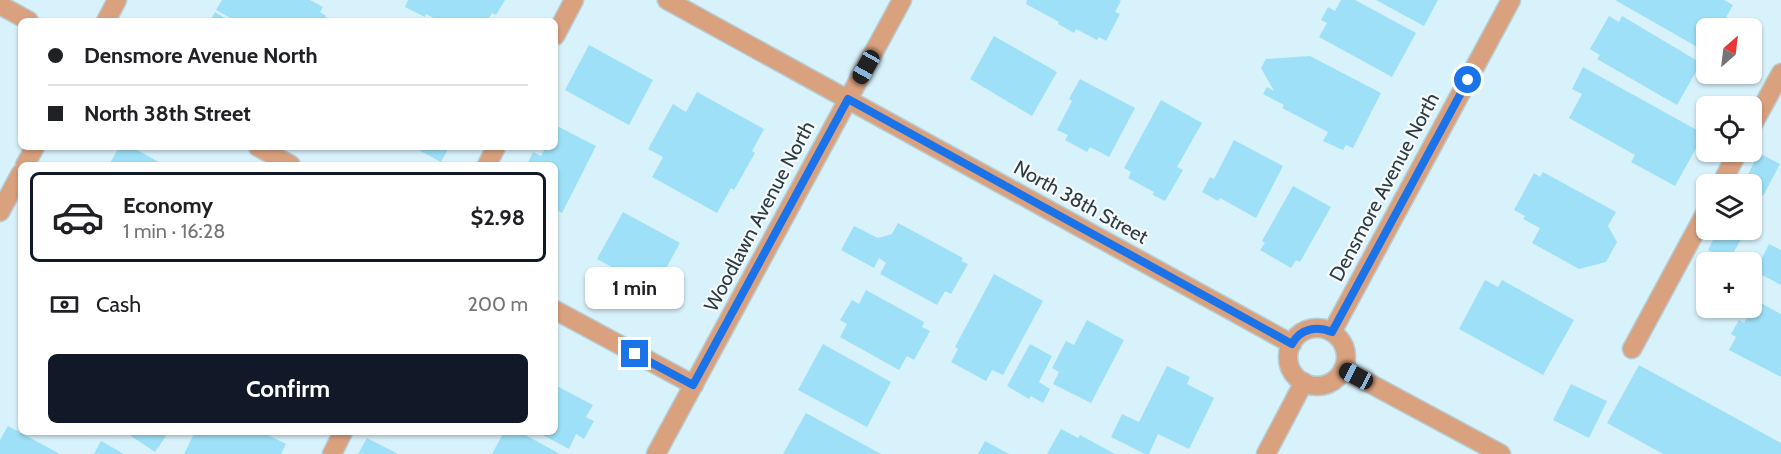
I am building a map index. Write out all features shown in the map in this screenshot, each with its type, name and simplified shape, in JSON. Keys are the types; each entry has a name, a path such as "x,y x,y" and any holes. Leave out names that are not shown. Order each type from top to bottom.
{"street":[{"path":"108,18 117,0"},
{"path":"558,30 574,0"},
{"name":"North 38th Street","path":"667,0 1292,344"},
{"name":"Woodlawn Avenue North","path":"656,454 902,0"},
{"name":"Densmore Avenue North","path":"1332,332 1511,0"},
{"path":"0,5 24,18"},
{"path":"1762,108 1781,73"},
{"path":"264,150 286,162"},
{"path":"0,212 18,179"},
{"path":"1632,349 1696,230"},
{"path":"558,312 693,385"},
{"path":"1319,328 1332,332 1343,344 1346,354 1343,369 1335,380 1317,386 1304,382 1293,374 1288,356 1292,344 1301,333 1319,328"},
{"path":"1343,369 1501,454"},
{"path":"1266,454 1304,382"},
{"path":"332,454 342,435"}],"building":[{"path":"222,0 310,0 323,7 320,12 326,16 325,18 231,18 216,10"},
{"path":"408,0 505,0 496,15 492,13 489,18 433,18 426,14 425,17 405,7"},
{"path":"1027,0 1119,0 1121,1 1115,12 1120,14 1106,41 1099,37 1097,40 1076,29 1074,33 1058,24 1059,22 1026,4"},
{"path":"1341,0 1355,0 1416,33 1392,77 1319,37 1327,23 1321,20 1328,7 1335,11"},
{"path":"1376,0 1438,0 1424,26"},
{"path":"1615,0 1724,0 1733,5 1726,18 1696,18 1696,46"},
{"path":"215,12 225,18 212,18"},
{"path":"1609,16 1619,22 1622,16 1696,60 1696,72 1677,105 1597,59 1600,55 1590,49"},
{"path":"994,36 1057,72 1032,116 970,79"},
{"path":"589,45 653,80 629,125 565,90"},
{"path":"1310,56 1381,93 1353,148 1346,145 1343,150 1323,141 1328,132 1282,108 1284,105 1263,94 1267,87 1274,91 1261,68 1266,59"},
{"path":"1583,67 1696,130 1696,148 1675,186 1631,162 1635,155 1569,118 1582,94 1572,89"},
{"path":"1080,79 1135,108 1109,157 1090,147 1087,152 1065,140 1068,135 1057,130 1072,101 1069,99"},
{"path":"697,92 764,129 752,151 755,153 734,190 731,188 717,213 652,177 663,157 648,149 673,104 686,112"},
{"path":"1161,100 1202,123 1177,167 1183,170 1165,201 1153,195 1154,192 1128,178 1131,172 1124,168"},
{"path":"558,127 596,146 562,213 558,211 558,162 528,162 533,152 541,156 544,150 558,150"},
{"path":"1234,140 1283,166 1256,218 1220,198 1218,201 1202,192 1210,177 1214,179"},
{"path":"117,150 137,150 159,162 111,162"},
{"path":"419,150 447,150 441,162"},
{"path":"1762,155 1780,164 1763,196 1762,174 1748,174 1754,162 1762,162"},
{"path":"1543,172 1616,212 1608,226 1617,242 1606,262 1579,269 1532,243 1540,228 1523,219 1525,216 1514,210 1534,173 1540,177"},
{"path":"1293,186 1331,207 1300,262 1296,260 1291,268 1260,250 1265,243 1262,241"},
{"path":"623,212 680,243 654,290 597,259"},
{"path":"898,223 963,258 961,261 968,264 951,294 945,291 937,305 880,274 886,263 879,258 874,268 841,250 854,226 878,238 892,234"},
{"path":"1713,240 1741,240 1734,252 1708,250"},
{"path":"1769,244 1781,250 1781,285 1762,275 1762,258"},
{"path":"994,274 1043,301 1003,375 992,370 986,381 951,362 958,349 955,347"},
{"path":"1485,280 1498,287 1502,280 1574,320 1543,375 1459,329"},
{"path":"866,290 924,322 922,327 930,331 914,360 907,356 899,370 840,337 847,324 840,320 852,300 859,304"},
{"path":"1762,304 1781,314 1781,377 1729,350 1736,337 1731,334 1739,320 1744,323 1747,318 1762,318"},
{"path":"1087,320 1124,340 1091,403 1053,384 1059,372 1052,368 1066,341 1074,345"},
{"path":"823,344 891,382 867,427 798,390"},
{"path":"1030,344 1052,356 1039,382 1050,389 1043,403 1031,396 1029,399 1007,386"},
{"path":"1639,365 1781,443 1781,454 1663,454 1607,423"},
{"path":"1167,366 1190,377 1187,384 1214,398 1189,449 1158,434 1149,454 1145,454 1111,437 1122,414 1139,422"},
{"path":"1571,384 1607,401 1589,438 1553,420"},
{"path":"558,387 593,405 586,417 594,421 584,439 576,434 569,449 543,435 558,435"},
{"path":"806,413 881,454 783,454"},
{"path":"8,426 18,431 18,435 25,435 60,454 0,454 0,440"},
{"path":"1061,429 1078,438 1080,435 1115,454 1047,454"},
{"path":"164,435 166,436 155,452 131,436"},
{"path":"194,435 268,435 286,444 281,454 184,454"},
{"path":"502,435 525,435 560,454 492,454"},
{"path":"367,438 398,454 358,454"},
{"path":"101,441 124,454 94,454"},
{"path":"985,441 1009,454 978,454"}],"route":[{"path":"635,354 693,385 848,99 1292,344 1294,339 1309,329 1319,328 1332,332 1468,80"}]}
